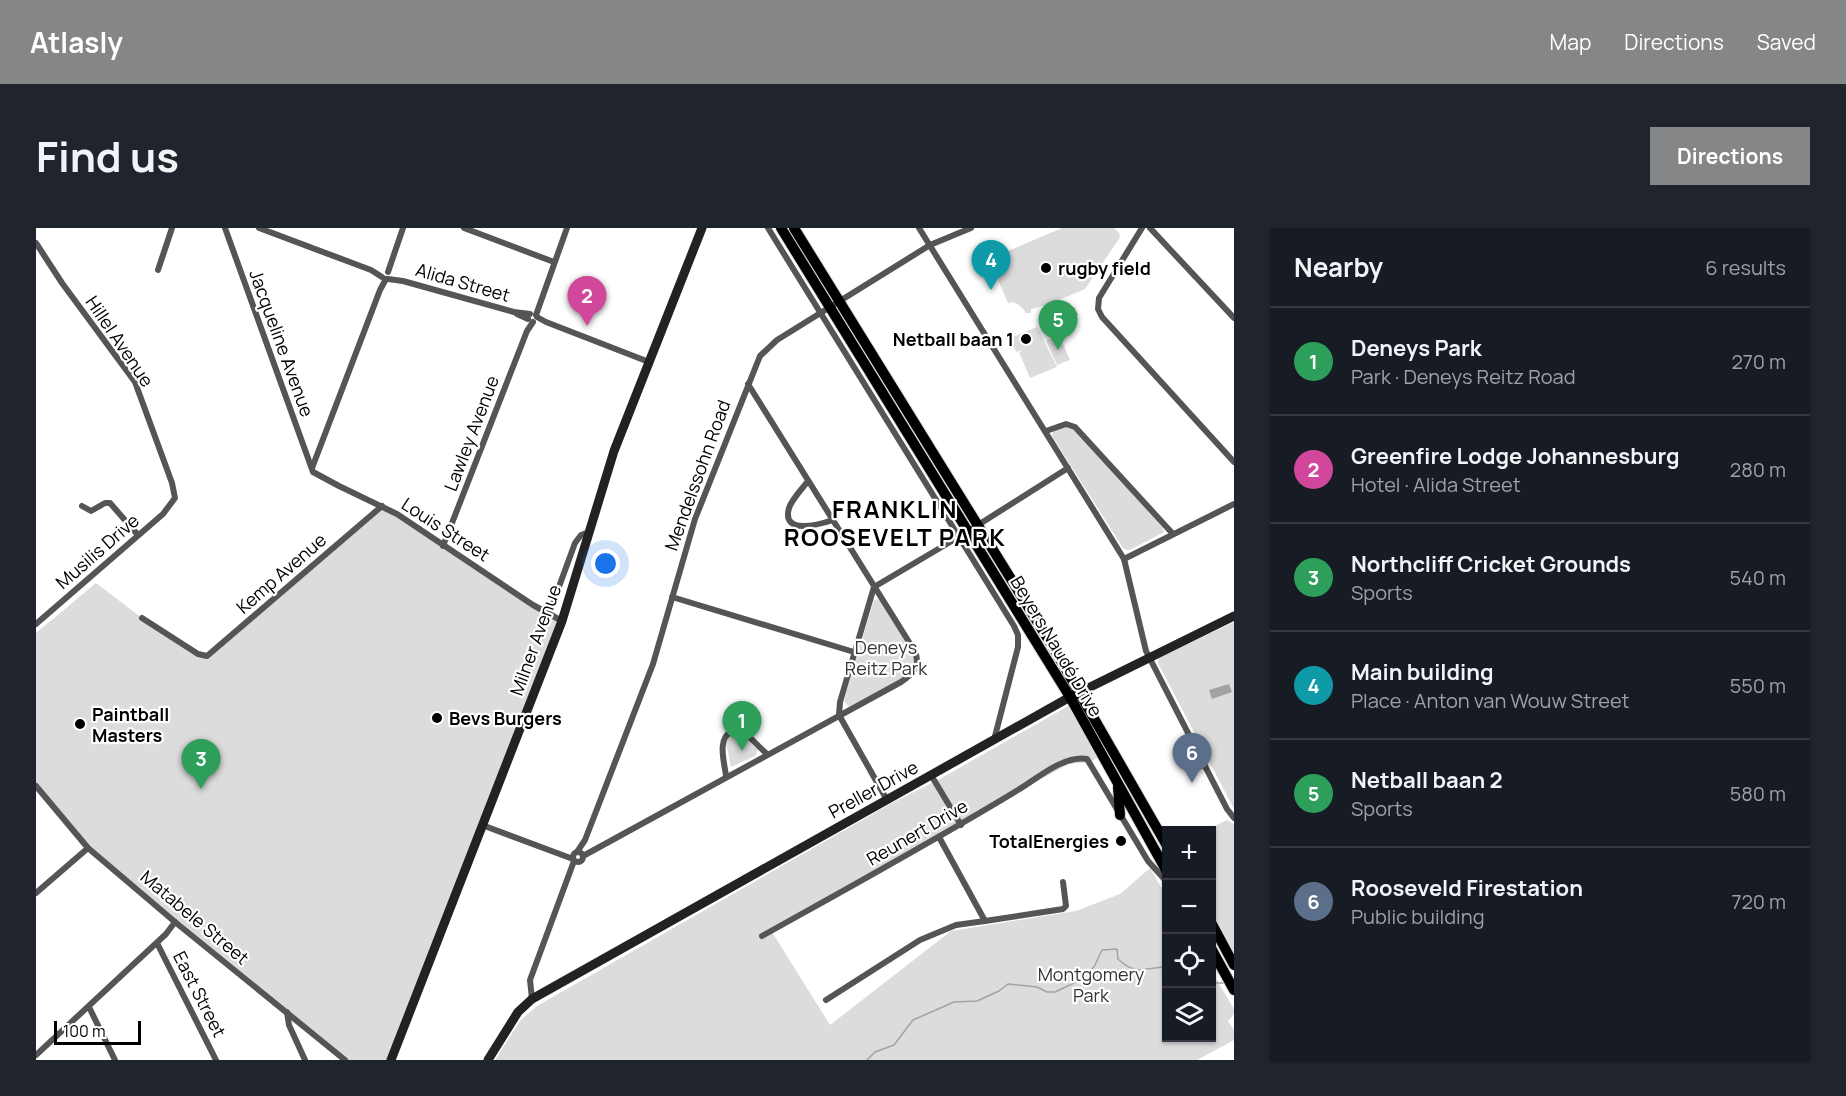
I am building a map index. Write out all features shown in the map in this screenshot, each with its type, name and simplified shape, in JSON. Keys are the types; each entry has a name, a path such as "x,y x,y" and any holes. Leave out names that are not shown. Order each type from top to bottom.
{"main road":[{"name":"Milner Avenue","path":"391,1060 562,621 614,451 702,228"},
{"name":"Beyers Naudé Drive","path":"781,228 824,310 963,534 1075,695 1162,835"},
{"name":"Beyers Naudé Drive","path":"794,228 978,525 1075,695 1136,816 1162,852"},
{"name":"Preller Drive","path":"532,999 1075,695 1234,616"},
{"path":"1118,784 1120,815"},
{"path":"1136,816 1147,809"},
{"path":"1216,931 1234,965"},
{"path":"1216,957 1234,990"},
{"path":"488,1060 518,1012 532,999"}],"street":[{"path":"158,270 172,228"},
{"name":"Jacqueline Avenue","path":"225,228 312,469"},
{"name":"Alida Street","path":"259,228 403,281 546,322 649,362"},
{"path":"312,469 403,228"},
{"path":"464,228 554,262"},
{"name":"Lawley Avenue","path":"443,546 567,228"},
{"name":"Beyers Naudé Drive","path":"768,228 824,310"},
{"path":"919,228 1125,559 1149,658 1227,809 1234,818"},
{"name":"Mendelssohn Road","path":"532,999 530,980 653,664 694,519 760,356 770,345 930,245 971,228"},
{"path":"1142,228 1101,293 1097,305 1102,317 1234,462"},
{"path":"1150,228 1234,318"},
{"name":"Hillel Avenue","path":"36,243 62,283 135,382 169,472 175,498"},
{"path":"482,825 578,858 594,852 726,776 907,678 917,665 915,650 748,384"},
{"path":"1046,431 1066,424 1076,427 1173,534"},
{"path":"887,800 839,715 840,702 874,587 1068,468"},
{"name":"Louis Street","path":"312,469 321,477 406,520 562,621"},
{"path":"808,481 789,507 790,519 796,525 804,527 833,520"},
{"name":"Musilis Drive","path":"36,624 169,508 175,498"},
{"path":"82,506 91,511 105,503 110,503 138,535"},
{"path":"1125,559 1234,504"},
{"name":"Kemp Avenue","path":"142,618 198,654 207,656 382,506"},
{"path":"549,614 575,543 581,535 589,531"},
{"name":"Beyers Naudé Drive","path":"963,534 1018,635 1018,647 994,740"},
{"path":"672,597 854,652"},
{"path":"726,776 723,748 724,739 729,733 736,731 743,733 767,754"},
{"name":"Reunert Drive","path":"762,936 962,825 1056,767 1073,759 1087,759 1120,815"},
{"path":"931,775 962,825"},
{"name":"Matabele Street","path":"36,786 88,848 345,1060"},
{"path":"1120,815 1154,869 1166,880"},
{"path":"939,837 985,921"},
{"path":"36,893 88,848"},
{"path":"826,1000 920,940 956,925 1063,909 1066,906 1063,882"},
{"path":"36,1055 157,942 175,922"},
{"name":"East Street","path":"157,942 216,1060"},
{"path":"89,1007 116,1060"},
{"path":"286,1012 289,1025 305,1060"}],"green space":[{"name":"rugby field","path":"1062,228 1114,228 1120,234 1119,239 1085,289 1047,305 1031,309 1031,313 1026,313 1016,303 1008,303 989,259"},
{"path":"1037,327 1057,367 1030,378 1019,352 1024,349 1016,352 1010,338"},
{"path":"1059,335 1070,360 1057,365 1046,341"},
{"path":"1063,427 1072,427 1164,532 1130,550 1123,548 1052,436 1053,431"},
{"path":"382,506 562,621 391,1060 345,1060 88,848 36,787 36,633 96,583 142,618 207,656"},
{"name":"Deneys Reitz Park","path":"879,599 918,659 907,678 849,707 844,701 845,697 874,600"},
{"path":"1234,622 1234,809 1158,663 1159,658"},
{"name":"Montgomery Park","path":"1072,704 1098,757 1091,762 1069,764 960,823 772,932 830,1025 951,931 1076,911 1120,894 1150,868 1162,889 1162,1042 1216,1042 1216,979 1234,1009 1234,1014 1228,1021 1234,1030 1234,1040 1197,1060 495,1060 520,1021 537,1006 892,803 936,781"},
{"path":"740,733 758,750 755,756 731,767 726,742 732,734"},
{"path":"1227,820 1234,824 1234,955 1216,922 1214,826"}],"shaded area":[{"path":"1074,307 1078,315 1058,322 1055,315"},
{"path":"1229,684 1232,692 1212,699 1209,690"}],"waterway":[{"path":"867,1060 875,1052 894,1045 913,1020 954,1002 977,1001 999,991 1008,984 1037,987 1047,992 1055,992 1074,983 1094,967 1102,950 1117,949 1118,959 1130,968 1141,970 1162,967"},
{"path":"1216,983 1226,983"}],"place":[{"name":"rugby field","path":"1046,268"},
{"name":"Main building","path":"991,290"},
{"name":"Greenfire Lodge Johannesburg","path":"587,326"},
{"name":"Netball baan 1","path":"1026,339"},
{"name":"Netball baan 2","path":"1058,350"},
{"name":"Bevs Burgers","path":"437,718"},
{"name":"Paintball Masters","path":"80,724"},
{"name":"Deneys Park","path":"742,751"},
{"name":"Rooseveld Firestation","path":"1192,783"},
{"name":"Northcliff Cricket Grounds","path":"201,789"},
{"name":"TotalEnergies","path":"1121,841"}],"district":[{"name":"FRANKLIN ROOSEVELT PARK","path":"895,522"}]}
